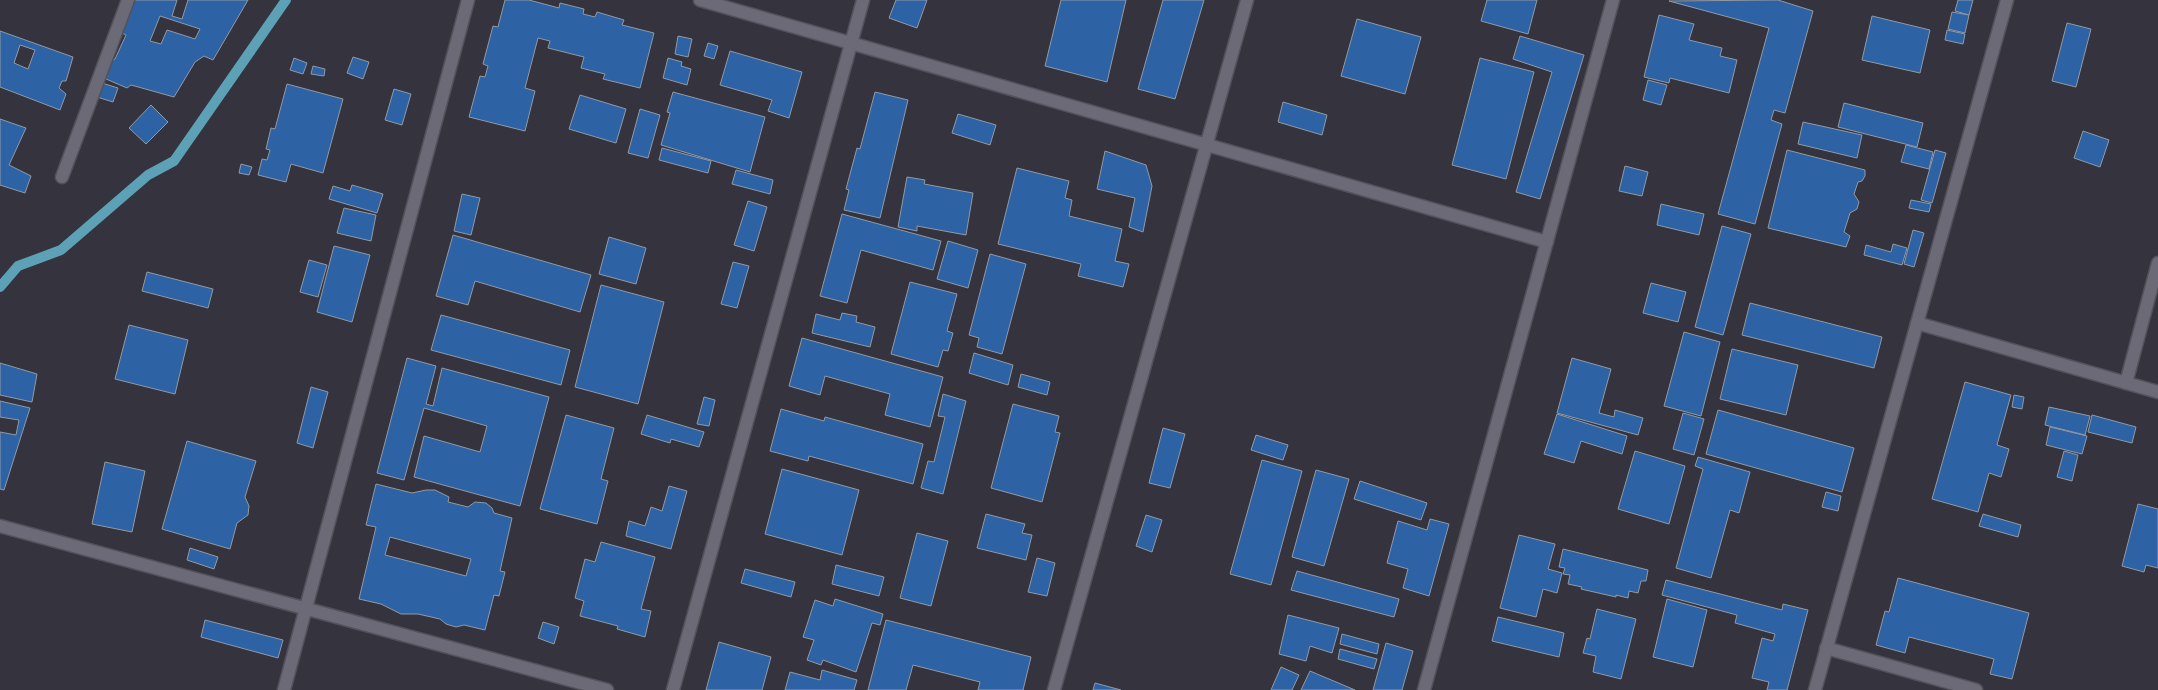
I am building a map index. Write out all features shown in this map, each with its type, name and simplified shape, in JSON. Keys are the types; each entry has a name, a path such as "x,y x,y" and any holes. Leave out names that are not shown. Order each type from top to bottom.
{"street":[{"path":"62,177 128,0"},
{"path":"284,690 468,0"},
{"path":"700,0 1547,242"},
{"path":"673,690 863,0"},
{"path":"1054,690 1247,0"},
{"path":"1424,690 1613,0"},
{"path":"1814,690 2007,0"},
{"path":"2126,383 2158,263"},
{"path":"1917,324 2158,392"},
{"path":"0,526 607,690"},
{"path":"1826,648 1976,690"}],"building":[{"path":"134,0 177,0 172,16 182,19 188,0 248,0 213,60 204,56 195,62 174,97 131,85 127,88 106,79 111,61 115,59 126,35 122,33","holes":["160,16 200,29 195,39 167,30 161,44 150,41"]},
{"path":"505,0 529,0 559,8 560,3 584,9 583,14 595,17 597,12 624,20 622,25 654,33 640,88 603,79 605,74 581,68 584,57 548,48 550,41 538,38 525,88 535,91 525,131 469,117 480,76 485,77 488,66 483,64 493,26 498,27"},
{"path":"896,0 927,0 917,28 889,18"},
{"path":"1061,0 1126,0 1107,82 1045,66"},
{"path":"1163,0 1204,0 1175,99 1138,89"},
{"path":"1487,0 1537,0 1528,34 1481,21"},
{"path":"1778,0 1813,11 1785,113 1774,110 1771,120 1782,124 1755,224 1718,214 1769,28 1669,1"},
{"path":"1958,0 1973,0 1969,15 1955,11"},
{"path":"1952,12 1969,15 1965,33 1948,29"},
{"path":"1659,15 1694,24 1689,40 1722,48 1720,56 1737,60 1729,93 1670,78 1669,83 1644,77"},
{"path":"1872,16 1930,30 1920,73 1862,60"},
{"path":"1357,19 1421,37 1405,94 1341,76"},
{"path":"2067,23 2091,29 2076,87 2052,81"},
{"path":"1947,30 1965,34 1963,44 1945,40"},
{"path":"0,31 73,57 66,81 62,81 59,88 66,94 60,110 0,87","holes":["20,45 35,50 28,69 14,63"]},
{"path":"678,36 692,39 688,57 675,54"},
{"path":"1520,36 1584,55 1540,199 1516,192 1552,72 1513,59"},
{"path":"708,43 718,46 714,59 704,56"},
{"path":"730,51 802,72 789,118 768,111 772,100 720,85"},
{"path":"353,57 369,62 363,79 347,73"},
{"path":"294,58 307,63 303,74 290,70"},
{"path":"668,58 682,62 681,66 691,69 687,85 663,78"},
{"path":"1480,58 1534,72 1506,179 1452,165"},
{"path":"313,66 325,69 324,76 311,74"},
{"path":"1648,80 1667,85 1661,105 1643,100"},
{"path":"102,83 118,88 113,102 97,97"},
{"path":"287,84 343,99 323,173 291,164 286,182 258,175 262,159 267,160 270,150 266,149 271,128 275,129"},
{"path":"394,89 411,94 402,125 385,120"},
{"path":"673,92 765,117 750,172 661,145 670,113 667,112"},
{"path":"875,92 908,100 880,218 844,210 849,190 846,189 857,148 860,149"},
{"path":"580,95 626,109 616,143 569,129"},
{"path":"1283,102 1327,115 1322,135 1278,122"},
{"path":"1844,103 1923,123 1917,147 1838,127"},
{"path":"151,105 168,122 146,144 129,128"},
{"path":"640,109 660,115 648,158 628,153"},
{"path":"958,114 996,125 990,145 952,133"},
{"path":"0,119 26,128 9,165 31,176 25,193 0,185"},
{"path":"1803,122 1862,135 1857,158 1798,144"},
{"path":"2083,131 2109,140 2100,167 2074,158"},
{"path":"1906,145 1933,152 1929,169 1901,162"},
{"path":"662,148 711,161 708,173 659,160"},
{"path":"1787,150 1865,170 1865,176 1862,181 1858,182 1854,194 1859,202 1857,209 1850,213 1844,232 1850,236 1846,247 1768,228"},
{"path":"1935,150 1946,153 1932,203 1921,200"},
{"path":"1105,151 1146,165 1152,186 1143,232 1129,227 1135,198 1097,189"},
{"path":"241,164 252,167 249,175 239,173"},
{"path":"1625,166 1648,172 1642,196 1619,191"},
{"path":"1017,168 1069,181 1065,198 1072,200 1069,216 1122,229 1115,261 1129,264 1123,287 1078,276 1081,264 998,244"},
{"path":"736,170 773,180 770,194 732,184"},
{"path":"907,177 925,180 924,184 973,193 966,235 917,226 917,231 898,227"},
{"path":"352,185 383,194 377,213 329,199 333,186 350,191"},
{"path":"462,194 480,198 471,235 454,231"},
{"path":"1911,200 1931,204 1929,212 1909,208"},
{"path":"748,201 767,207 754,251 734,245"},
{"path":"1661,204 1704,214 1699,235 1657,225"},
{"path":"344,208 376,215 371,241 337,233"},
{"path":"842,214 941,241 933,270 861,250 847,303 820,296"},
{"path":"1722,226 1751,234 1723,335 1695,327"},
{"path":"1913,230 1924,233 1914,267 1904,264"},
{"path":"453,235 591,275 580,312 475,281 468,305 436,296"},
{"path":"609,237 646,248 636,284 599,274"},
{"path":"948,241 978,250 968,288 937,279"},
{"path":"1893,244 1907,248 1902,265 1864,255 1866,245 1891,252"},
{"path":"334,246 370,255 352,322 317,312"},
{"path":"990,254 1026,264 1002,354 977,347 979,338 969,335"},
{"path":"309,260 327,265 318,297 300,292"},
{"path":"733,262 749,266 737,308 721,304"},
{"path":"147,272 213,289 208,308 142,291"},
{"path":"910,282 957,294 947,331 953,333 948,351 943,350 938,367 891,354"},
{"path":"1651,283 1686,292 1678,322 1643,313"},
{"path":"601,285 664,302 638,404 575,387"},
{"path":"1750,303 1882,337 1874,368 1742,335"},
{"path":"842,313 857,316 856,322 875,327 870,347 812,333 816,314 840,320"},
{"path":"441,315 570,350 561,385 431,350"},
{"path":"129,325 188,340 175,394 115,379"},
{"path":"1684,332 1720,342 1701,416 1664,406"},
{"path":"802,338 943,377 930,427 885,415 890,394 825,376 820,395 789,386"},
{"path":"1732,349 1798,365 1786,415 1720,399"},
{"path":"974,353 1013,365 1008,385 969,373"},
{"path":"407,358 436,366 426,404 433,406 442,368 549,397 520,506 414,477 424,436 480,452 487,426 424,408 404,480 377,473"},
{"path":"1572,358 1611,369 1599,413 1614,417 1615,410 1643,418 1638,435 1557,413"},
{"path":"0,363 37,374 32,402 0,395"},
{"path":"1021,374 1050,382 1047,395 1018,387"},
{"path":"1965,382 2011,395 1997,445 2009,449 2001,477 1989,473 1978,512 1932,499"},
{"path":"311,387 328,392 313,448 297,443"},
{"path":"943,394 966,401 943,494 921,488 928,461 934,462 945,417 938,416"},
{"path":"2014,395 2024,397 2022,409 2012,407"},
{"path":"704,397 715,400 709,426 697,424"},
{"path":"0,401 30,408 4,490 0,489 0,432 16,435 19,420 0,417"},
{"path":"1013,404 1059,416 1055,432 1060,433 1042,502 991,488"},
{"path":"2049,407 2090,416 2085,435 2045,425"},
{"path":"781,409 824,421 825,417 923,444 913,484 809,456 808,461 770,451"},
{"path":"1718,410 1854,448 1842,492 1706,454"},
{"path":"1683,413 1704,419 1694,455 1673,449"},
{"path":"1557,414 1627,436 1622,454 1581,441 1574,463 1544,454"},
{"path":"566,415 614,428 601,479 608,481 597,524 540,509"},
{"path":"647,415 704,432 699,447 671,439 670,443 641,434"},
{"path":"2092,415 2136,427 2132,443 2088,432"},
{"path":"2050,427 2087,436 2082,454 2046,445"},
{"path":"1163,428 1185,434 1170,488 1149,483"},
{"path":"1256,435 1288,445 1283,460 1251,450"},
{"path":"187,441 256,461 245,497 249,506 248,515 237,523 230,549 162,529"},
{"path":"1635,451 1685,466 1669,524 1618,509"},
{"path":"2064,451 2078,455 2072,481 2057,477"},
{"path":"1698,457 1750,472 1739,513 1730,510 1711,578 1676,568 1703,469 1695,466"},
{"path":"1262,460 1302,471 1271,585 1230,574"},
{"path":"105,462 145,471 132,532 92,524"},
{"path":"782,469 859,490 842,555 765,534"},
{"path":"1316,470 1349,479 1324,566 1292,557"},
{"path":"1360,481 1427,503 1421,520 1354,499"},
{"path":"376,484 412,493 435,490 449,497 448,502 468,507 475,502 486,503 492,508 494,513 512,518 500,571 505,572 499,596 494,595 485,630 464,625 456,627 446,624 440,619 418,614 401,614 381,604 359,599 376,527 366,525","holes":["390,537 471,559 466,576 385,555"]},
{"path":"669,486 687,491 671,549 626,536 629,521 645,526 651,507 662,511"},
{"path":"1826,492 1841,496 1838,511 1822,507"},
{"path":"2138,504 2158,509 2158,568 2146,565 2144,572 2122,566"},
{"path":"986,514 1025,524 1022,533 1032,535 1026,560 977,548"},
{"path":"1983,514 2021,525 2018,537 1979,526"},
{"path":"1146,515 1162,520 1152,552 1136,546"},
{"path":"1430,519 1449,524 1429,596 1403,588 1408,569 1387,563 1398,521 1427,530"},
{"path":"917,533 948,541 931,606 900,598"},
{"path":"1519,535 1555,544 1548,569 1562,573 1557,593 1543,589 1536,617 1500,608"},
{"path":"601,542 655,557 641,609 651,611 645,637 617,629 618,626 580,616 584,601 575,598 585,559 595,562"},
{"path":"190,548 218,557 214,569 187,560"},
{"path":"1563,549 1648,570 1646,581 1641,581 1638,593 1629,591 1628,598 1581,589 1582,587 1568,584 1570,575 1563,574 1565,568 1559,567"},
{"path":"1037,558 1055,563 1047,596 1028,592"},
{"path":"836,565 884,577 879,596 832,584"},
{"path":"745,569 795,582 791,597 741,583"},
{"path":"1297,571 1399,599 1394,617 1291,590"},
{"path":"1898,578 2029,613 2012,679 1990,674 1994,659 1909,637 1905,653 1876,645 1885,611 1889,612"},
{"path":"1666,580 1782,610 1783,604 1808,610 1787,690 1767,690 1769,682 1752,678 1762,638 1773,641 1775,634 1735,623 1737,615 1662,595"},
{"path":"835,599 883,614 880,625 872,623 856,672 823,660 821,665 807,660 814,640 803,637 815,600 833,606"},
{"path":"1667,599 1707,610 1693,667 1653,657"},
{"path":"1597,609 1636,619 1621,679 1593,672 1596,656 1583,653 1587,638 1590,639"},
{"path":"1288,615 1339,628 1332,653 1310,646 1306,661 1279,654"},
{"path":"1498,617 1564,633 1559,657 1492,641"},
{"path":"205,620 283,640 278,658 201,637"},
{"path":"886,620 1031,657 1023,690 978,690 980,682 913,665 906,690 868,690"},
{"path":"543,622 559,627 554,644 538,638"},
{"path":"1342,634 1379,644 1377,654 1340,644"},
{"path":"719,642 771,657 762,690 706,690"},
{"path":"1386,643 1413,651 1402,690 1373,690"},
{"path":"1340,649 1377,659 1374,669 1338,659"},
{"path":"1281,667 1299,675 1292,690 1271,690"},
{"path":"822,670 857,680 854,690 785,690 790,672 820,680"},
{"path":"1310,671 1355,690 1301,690"},
{"path":"1095,683 1121,690 1093,690"}],"waterway":[{"path":"0,287 18,266 61,250 148,175 174,161 286,0"}]}
